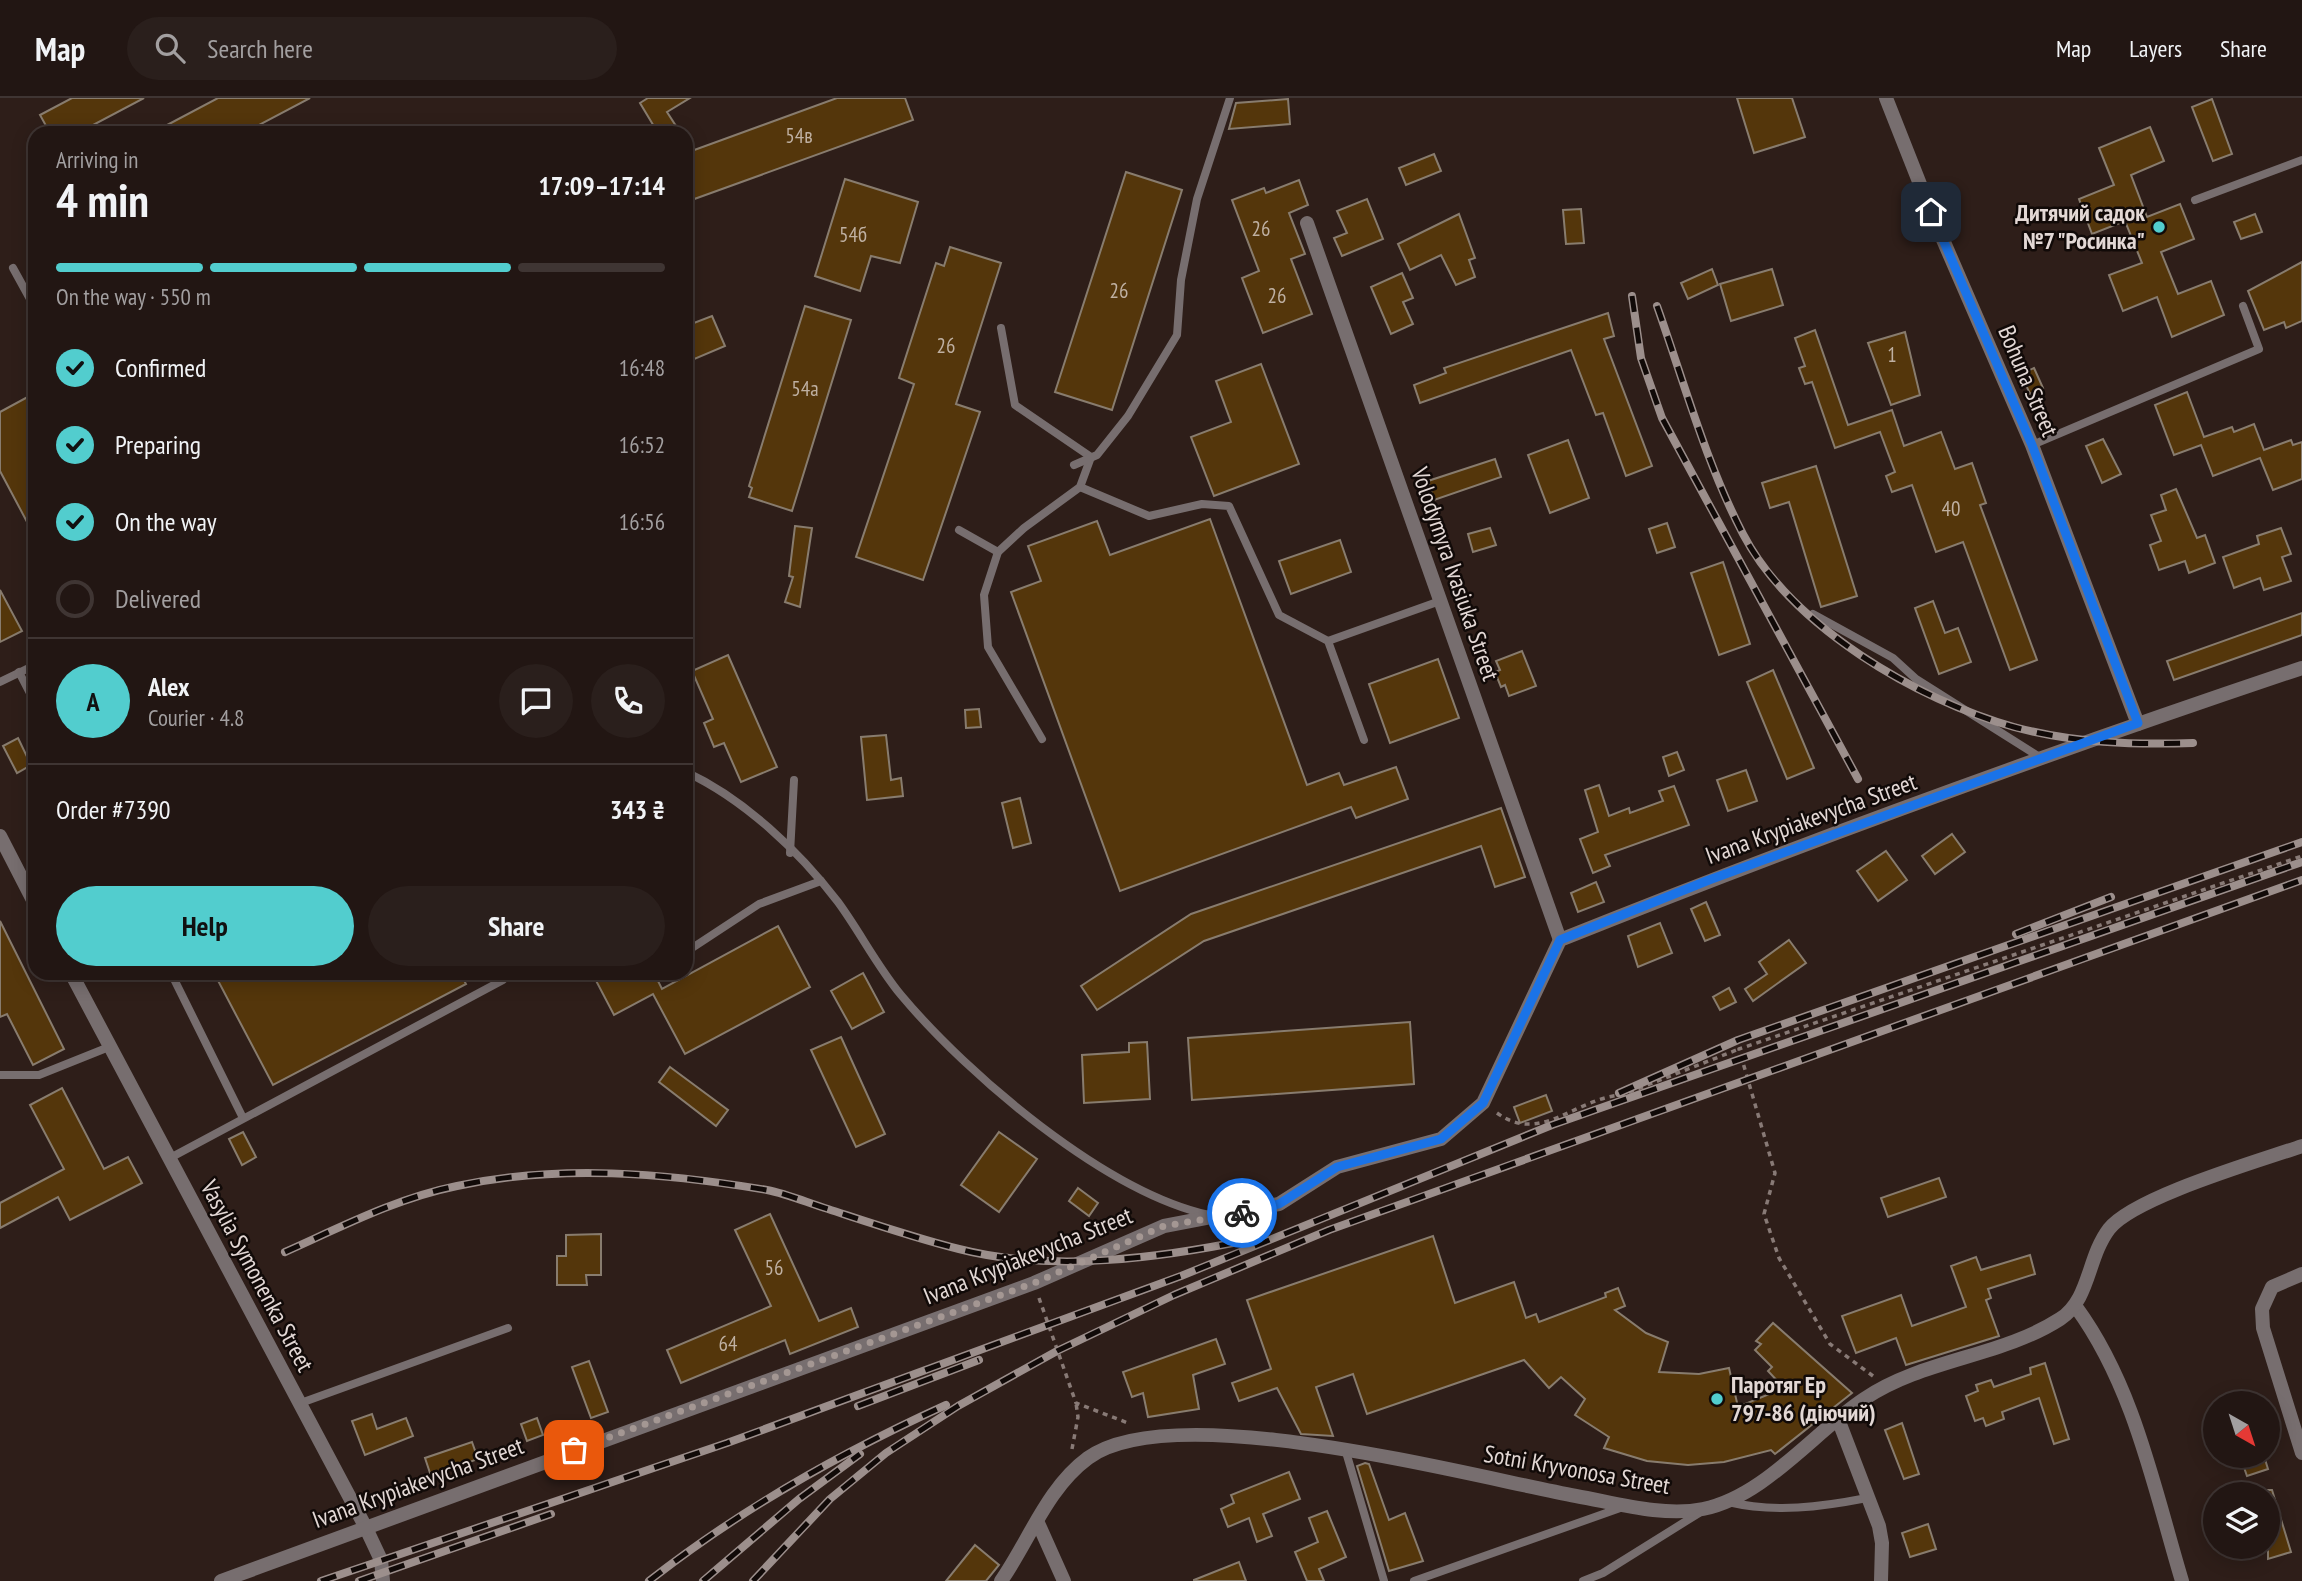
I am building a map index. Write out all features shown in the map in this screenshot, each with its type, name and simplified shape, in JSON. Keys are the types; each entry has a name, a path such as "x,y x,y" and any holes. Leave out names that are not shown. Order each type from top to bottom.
{"street":[{"name":"Bohuna Street","path":"1886,98 1931,212 2032,445 2138,723"},
{"name":"Volodymyra Ivasiuka Street","path":"1307,223 1560,940"},
{"name":"Ivana Krypiakevycha Street","path":"221,1581 1034,1283 1164,1226 1279,1204 1337,1167 1441,1139 1483,1103 1560,940 1709,880 2138,723 2302,668"},
{"path":"0,836 28,890"},
{"name":"Vasylia Symonenka Street","path":"75,980 365,1526 381,1560 383,1581"},
{"path":"2182,1581 2133,1420 2109,1357 2076,1307 2096,1248 2121,1216 2146,1203 2302,1146"},
{"path":"2302,1274 2272,1287 2262,1309 2263,1328 2302,1453"},
{"name":"Sotni Kryvonosa Street","path":"1001,1581 1060,1486 1084,1461 1115,1443 1152,1436 1225,1433 1346,1452 1629,1505 1675,1511 1704,1509 1726,1502 1776,1471 1867,1397 1893,1383 2025,1336 2052,1324 2076,1307"},
{"path":"1838,1419 1882,1543 1881,1581"},
{"path":"1038,1523 1064,1581"}],"lane":[{"path":"1074,465 1097,455 1128,416 1177,335 1181,280 1198,199 1230,98"},
{"path":"2195,200 2302,160"},
{"path":"13,268 28,295"},
{"path":"2032,445 2259,349 2243,306"},
{"path":"1001,328 1016,405 1091,457"},
{"path":"1042,739 988,647 984,596 998,552 1024,528 1080,487 1091,457"},
{"path":"1080,487 1149,516 1202,503 1229,506 1279,615 1328,641 1364,740"},
{"path":"958,530 998,552"},
{"path":"1328,641 1440,601"},
{"path":"1813,614 1893,659 1916,679 1956,706 2043,760"},
{"path":"0,682 28,668"},
{"path":"19,672 28,689"},
{"path":"693,775 717,786 821,881 901,994 954,1053 990,1087 1139,1189 1185,1210 1215,1216"},
{"path":"790,854 794,780"},
{"path":"693,947 759,904 821,881"},
{"path":"174,980 243,1118"},
{"path":"170,1158 503,980"},
{"path":"0,1075 39,1075 109,1047"},
{"path":"298,1404 508,1328"},
{"path":"1346,1452 1384,1581"},
{"path":"1726,1502 1755,1508 1791,1508 1824,1506 1867,1498"},
{"path":"1414,1581 1629,1505"},
{"path":"1583,1581 1603,1573 1704,1509"}],"path":[{"path":"1483,1103 1518,1126 1537,1124 1606,1096 1622,1096 1739,1049 2302,856"},
{"path":"1739,1049 1775,1173 1764,1214 1779,1258 1830,1344 1870,1375 1893,1383"},
{"path":"1034,1283 1076,1403 1078,1417 1070,1455"},
{"path":"1076,1403 1108,1413 1152,1436"}],"building":[{"path":"72,98 144,98 91,126 46,126 40,115"},
{"path":"218,98 310,98 257,126 165,126"},
{"path":"648,98 690,98 667,112 676,126 654,126 640,103"},
{"path":"837,98 905,98 913,120 693,199 693,150"},
{"path":"1737,98 1792,98 1805,137 1754,153"},
{"path":"1288,99 1290,124 1229,129 1236,103"},
{"path":"2212,99 2232,154 2213,161 2192,107"},
{"name":"Дитячий садок №7 \"Росинка\"","path":"2150,127 2164,161 2131,175 2147,217 2180,204 2194,239 2161,252 2178,294 2211,281 2224,315 2172,337 2157,297 2123,311 2109,275 2142,263 2125,221 2092,234 2079,199 2114,185 2099,148"},
{"path":"1434,154 1441,171 1406,185 1399,168"},
{"path":"1126,172 1182,190 1112,410 1055,392"},
{"path":"845,179 918,202 900,263 871,256 860,291 815,276"},
{"path":"1299,180 1308,205 1289,213 1305,254 1291,259 1312,314 1263,333 1242,278 1259,271 1232,200 1264,188 1266,193"},
{"path":"1367,199 1383,239 1342,256 1334,238 1347,233 1337,211"},
{"path":"1581,209 1584,243 1566,244 1563,210"},
{"path":"1459,214 1475,258 1469,260 1475,277 1456,285 1441,255 1410,270 1398,244"},
{"path":"2255,214 2262,232 2241,239 2234,222"},
{"path":"950,247 1001,263 956,404 980,412 923,580 856,557 914,384 899,378 936,263 944,266"},
{"path":"2302,262 2302,321 2286,328 2284,322 2264,330 2248,291"},
{"path":"1712,269 1718,285 1688,299 1681,283"},
{"path":"1772,269 1783,305 1731,321 1720,284"},
{"path":"1402,273 1413,298 1403,302 1413,324 1391,334 1371,287"},
{"path":"805,306 851,320 792,511 749,497 752,488 749,486"},
{"path":"1608,313 1614,336 1604,339 1652,466 1626,476 1603,413 1596,415 1571,350 1420,403 1414,385 1446,373 1444,368"},
{"path":"712,316 725,346 693,360 693,323"},
{"path":"1815,330 1848,425 1892,410 1904,446 1941,432 1955,469 1972,463 1986,503 1980,505 2037,660 2010,670 1963,542 1936,552 1912,485 1892,492 1886,476 1895,472 1880,432 1835,448 1812,382 1805,384 1799,368 1805,366 1795,338"},
{"path":"1905,332 1920,395 1891,405 1868,343"},
{"path":"1261,364 1299,464 1214,496 1191,437 1231,422 1216,381"},
{"path":"2034,368 2043,388 2030,394 2021,374"},
{"path":"2187,392 2204,437 2232,427 2234,432 2254,424 2264,450 2291,440 2293,445 2302,442 2302,479 2273,490 2260,458 2213,476 2201,445 2174,455 2155,405"},
{"path":"28,397 28,524 0,471 0,412"},
{"path":"2103,439 2121,474 2102,483 2086,446"},
{"path":"1568,440 1589,498 1550,513 1528,455"},
{"path":"1495,459 1501,477 1434,500 1428,481"},
{"path":"1816,466 1857,596 1821,607 1789,502 1770,508 1762,483"},
{"path":"2176,489 2197,538 2205,535 2215,563 2189,573 2185,561 2159,570 2150,545 2161,541 2151,515 2166,510 2161,495"},
{"path":"1210,519 1307,785 1339,773 1344,785 1396,767 1408,799 1356,818 1351,807 1120,891 1011,592 1041,581 1028,546 1097,521 1110,555"},
{"path":"1667,523 1675,547 1657,553 1649,529"},
{"path":"795,526 812,528 800,607 785,602 793,577 789,576"},
{"path":"1490,528 1496,545 1473,552 1468,534"},
{"path":"2281,528 2291,554 2282,557 2291,581 2264,590 2260,578 2234,588 2223,557 2259,544 2257,536"},
{"path":"1340,540 1351,572 1291,594 1279,561"},
{"path":"1723,562 1750,644 1719,655 1691,573"},
{"path":"0,590 22,631 0,642"},
{"path":"1933,601 1945,633 1958,628 1971,662 1939,674 1915,608"},
{"path":"2302,613 2302,635 2174,680 2167,661"},
{"path":"1522,651 1536,686 1509,696 1505,685 1501,687 1495,672 1500,670 1496,661"},
{"path":"728,655 777,767 741,782 724,743 714,747 704,723 713,719 693,671"},
{"path":"1438,659 1459,718 1390,743 1369,684"},
{"path":"1773,670 1814,768 1787,779 1747,682"},
{"path":"979,709 981,727 966,728 965,710"},
{"path":"886,735 891,780 901,778 903,796 867,800 861,737"},
{"path":"18,738 28,759 28,767 17,773 3,746"},
{"path":"1677,752 1684,770 1669,776 1663,757"},
{"path":"1746,770 1757,801 1728,811 1717,780"},
{"path":"1599,785 1609,816 1629,808 1630,813 1663,801 1659,791 1674,786 1689,825 1605,855 1610,866 1593,873 1580,839 1598,832 1585,790"},
{"path":"1020,798 1031,843 1013,848 1002,803"},
{"path":"1501,808 1525,877 1495,887 1481,846 1204,941 1097,1010 1081,986 1191,914"},
{"path":"1952,834 1965,852 1935,874 1922,856"},
{"path":"1886,851 1907,880 1878,901 1857,871"},
{"path":"1596,882 1604,902 1578,912 1571,893"},
{"path":"1706,902 1720,935 1705,941 1691,909"},
{"path":"0,921 64,1049 33,1065 7,1014 0,1017"},
{"path":"1660,923 1672,953 1638,967 1628,936"},
{"path":"778,926 810,987 685,1054 653,994 614,1015 596,980 658,980 662,989 679,980 693,980 693,972"},
{"path":"1789,940 1806,963 1753,1001 1745,989 1767,974 1759,962"},
{"path":"863,973 884,1012 852,1029 831,991"},
{"path":"218,980 464,980 466,984 273,1085"},
{"path":"1729,988 1736,1002 1720,1010 1713,997"},
{"path":"1410,1022 1414,1084 1192,1100 1188,1038"},
{"path":"841,1037 885,1134 856,1147 811,1050"},
{"path":"1147,1042 1150,1099 1084,1103 1082,1055 1129,1052 1129,1043"},
{"path":"670,1067 728,1110 716,1126 659,1082"},
{"path":"62,1088 104,1169 128,1157 142,1183 70,1220 58,1197 0,1228 0,1203 64,1169 30,1105"},
{"path":"1546,1095 1552,1111 1520,1123 1514,1107"},
{"path":"243,1132 256,1157 242,1165 229,1139"},
{"path":"999,1132 1037,1159 999,1212 961,1185"},
{"path":"1939,1178 1946,1197 1888,1217 1881,1198"},
{"path":"1078,1188 1098,1203 1089,1216 1069,1201"},
{"path":"770,1214 819,1321 851,1308 858,1327 790,1354 785,1340 681,1383 667,1350 771,1306 735,1230"},
{"path":"601,1234 601,1275 586,1275 587,1285 557,1285 557,1256 566,1256 566,1235"},
{"path":"1433,1236 1455,1303 1514,1282 1526,1318 1536,1314 1539,1322 1606,1297 1605,1293 1618,1288 1625,1306 1615,1310 1646,1333 1668,1342 1659,1372 1699,1374 1729,1368 1738,1407 1784,1388 1768,1371 1772,1367 1755,1350 1761,1344 1756,1341 1773,1323 1852,1393 1775,1454 1771,1450 1724,1462 1688,1465 1647,1461 1604,1448 1609,1437 1575,1415 1585,1399 1561,1377 1549,1388 1524,1360 1367,1414 1353,1374 1316,1387 1333,1436 1301,1434 1277,1388 1239,1401 1232,1383 1271,1369 1247,1300"},
{"path":"2030,1255 2035,1274 1988,1289 1991,1298 1986,1300 1999,1336 1906,1365 1896,1338 1856,1353 1842,1316 1901,1295 1912,1326 1966,1307 1951,1266 1976,1257 1981,1270"},
{"path":"1216,1339 1225,1364 1193,1375 1199,1409 1148,1417 1143,1393 1132,1397 1123,1372"},
{"path":"589,1361 608,1412 591,1418 572,1367"},
{"path":"2045,1363 2069,1439 2054,1444 2039,1398 2002,1412 2004,1419 1986,1426 1983,1418 1975,1421 1966,1396 1978,1391 1976,1385 1991,1380 1994,1387 2031,1374 2030,1368"},
{"path":"372,1414 377,1429 406,1418 413,1436 365,1455 352,1421"},
{"path":"537,1418 543,1435 527,1441 521,1424"},
{"path":"1902,1423 1919,1474 1904,1479 1885,1430"},
{"path":"472,1442 478,1459 431,1476 425,1458"},
{"path":"1369,1464 1389,1520 1405,1513 1423,1561 1389,1571 1357,1466"},
{"path":"2244,1468 2268,1468 2268,1469 2247,1476"},
{"path":"1289,1472 1300,1499 1263,1514 1272,1536 1257,1542 1249,1518 1228,1527 1221,1509 1234,1503 1231,1495"},
{"path":"1327,1511 1346,1557 1319,1569 1324,1581 1307,1581 1295,1552 1318,1542 1309,1518"},
{"path":"2280,1516 2291,1552 2280,1555"},
{"path":"1928,1524 1936,1549 1910,1557 1902,1533"},
{"path":"975,1545 999,1565 986,1581 946,1581"},
{"path":"1239,1562 1246,1581 1194,1581 1194,1580"}],"railway":[{"path":"1632,296 1641,358 1662,418 1858,779"},
{"path":"1657,306 1707,451 1743,534 1764,568 1792,599 1824,628 1860,655 1898,678 1976,715 2014,727 2058,737 2103,742 2193,743"},
{"path":"1619,1093 1738,1040 2302,842"},
{"path":"321,1581 727,1443 1181,1276 1552,1125 2302,862"},
{"path":"753,1581 830,1499 886,1453 958,1406 1057,1351 1174,1295 1329,1230 2302,880"},
{"path":"2016,934 2111,897"},
{"path":"285,1252 370,1214 435,1191 495,1179 573,1173 651,1175 767,1190 943,1245 995,1256 1031,1260 1144,1257 1253,1239"},
{"path":"858,1406 979,1360"},
{"path":"649,1581 719,1530 792,1484 946,1405"},
{"path":"703,1581 799,1499 860,1454"},
{"path":"359,1581 551,1514"}],"way so far":[{"path":"574,1450 1034,1283 1164,1226 1190,1219 1242,1213"}],"place":[{"name":"Дитячий садок №7 \"Росинка\"","path":"2159,227"},
{"name":"Паротяг Ер 797-86 (діючий)","path":"1717,1399"}],"route":[{"path":"1242,1213 1279,1204 1337,1167 1441,1139 1464,1122 1483,1103 1560,940 1709,880 2138,723 2032,445 1931,212"}]}
